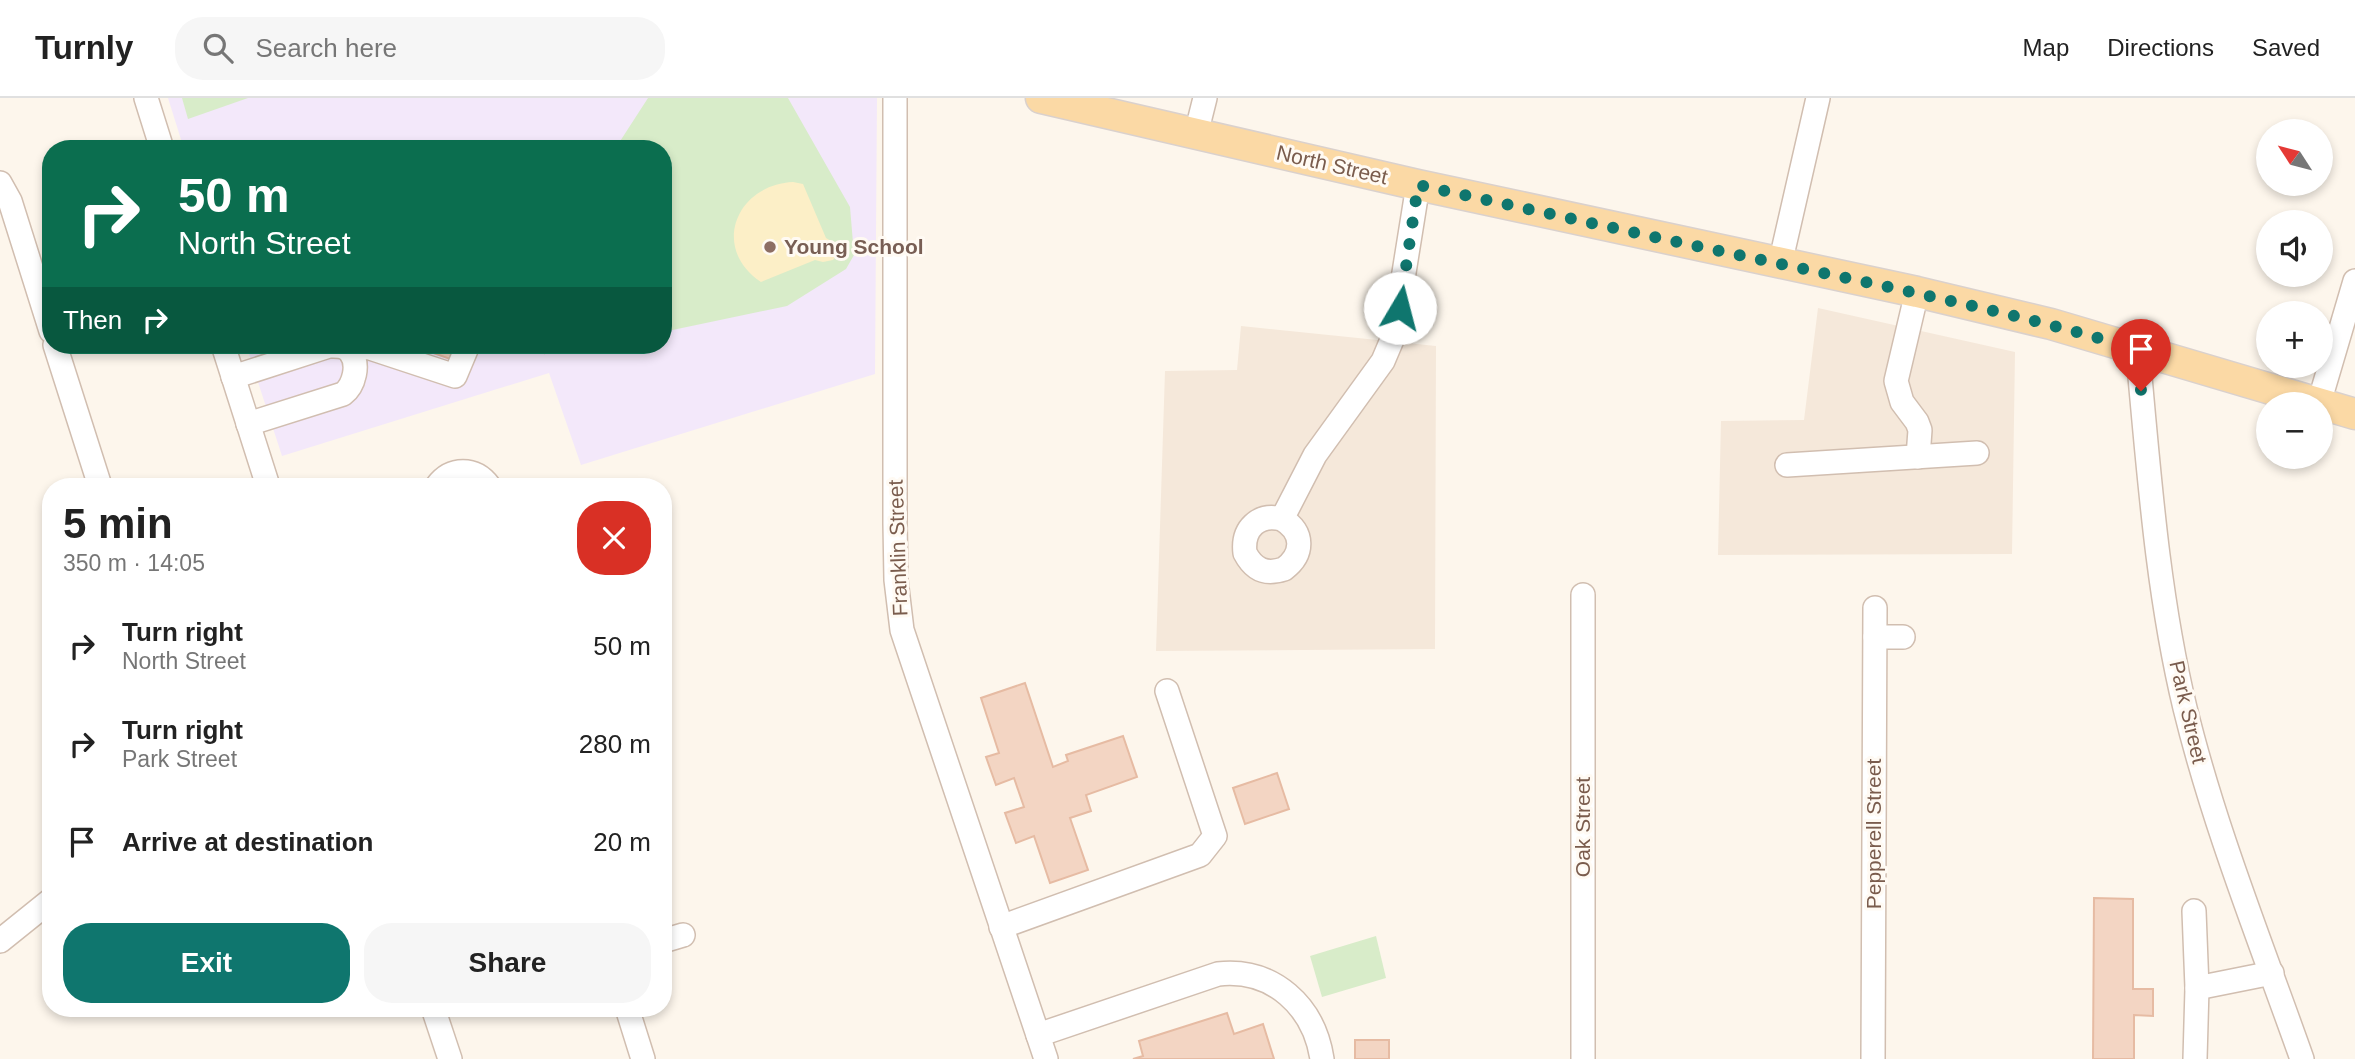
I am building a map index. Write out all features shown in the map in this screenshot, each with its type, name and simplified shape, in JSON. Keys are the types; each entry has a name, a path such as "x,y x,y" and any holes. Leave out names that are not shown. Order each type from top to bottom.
{"main road":[{"name":"North Street","path":"1041,98 1418,185 1917,292 2051,324 2282,392"},
{"name":"North Street","path":"2333,408 2355,415"}],"street":[{"path":"146,98 159,140"},
{"name":"Franklin Street","path":"895,98 896,580 902,631 1046,1059"},
{"path":"1196,134 1205,98"},
{"path":"1780,264 1818,98"},
{"path":"0,183 10,201 42,302"},
{"path":"1282,519 1315,455 1364,390 1383,361 1394,335 1418,185"},
{"path":"2322,392 2355,281"},
{"path":"1917,292 1896,381 1902,402 1920,430 1918,457"},
{"name":"Park Street","path":"2143,351 2140,377 2161,579 2184,704 2204,779 2302,1059"},
{"path":"58,354 97,478"},
{"path":"226,354 265,478"},
{"path":"233,377 283,354"},
{"path":"248,424 343,394 350,389 354,381 351,354"},
{"path":"388,354 455,376 464,354"},
{"path":"1787,465 1977,453"},
{"path":"444,478 463,471 482,478"},
{"name":"Oak Street","path":"1583,595 1583,1059"},
{"name":"Pepperell Street","path":"1873,1059 1875,608"},
{"path":"1874,637 1903,637"},
{"path":"1001,927 1200,855 1215,836 1167,691"},
{"path":"0,942 42,907"},
{"path":"2194,911 2197,988 2195,1059"},
{"path":"1038,1035 1218,974 1234,973 1267,981 1298,1004 1317,1033 1322,1059"},
{"path":"2197,988 2272,973"},
{"path":"441,1017 450,1059"},
{"path":"630,1017 643,1059"}],"shaded area":[{"name":"Young School","path":"168,98 877,98 875,374 581,465 549,373 282,456 249,354 672,354 672,140 181,140"},
{"path":"1818,308 2015,352 2012,554 1718,555 1721,421 1804,420"},
{"path":"1241,326 1436,346 1435,649 1156,651 1165,371 1237,370"}],"green space":[{"path":"182,98 248,98 188,119"},
{"path":"648,98 788,98 850,207 854,255 846,269 787,306 672,330 672,140 621,140"},
{"path":"1376,936 1386,978 1322,997 1310,956"}],"sand":[{"path":"793,182 803,184 826,238 836,244 836,256 833,260 823,262 815,260 761,282 746,268 737,253 734,237 736,221 744,206 756,194 773,186"}],"building":[{"path":"436,354 455,354 453,360"},
{"path":"1025,683 1053,767 1068,761 1066,755 1123,736 1137,777 1086,795 1091,811 1070,818 1088,870 1050,883 1034,836 1016,843 1005,813 1024,807 1014,778 996,785 986,757 999,753 981,698"},
{"path":"1277,773 1289,809 1245,824 1233,788"},
{"path":"2094,898 2133,899 2133,989 2153,989 2153,1016 2134,1015 2134,1059 2093,1059"},
{"path":"1227,1013 1234,1034 1263,1024 1274,1059 1133,1059 1143,1056 1139,1041"},
{"path":"1355,1040 1389,1040 1389,1059 1355,1059"}],"place":[{"name":"Young School","path":"770,247"}],"route":[{"path":"1400,308 1418,185 1917,292 2051,324 2143,351 2141,391"}]}
